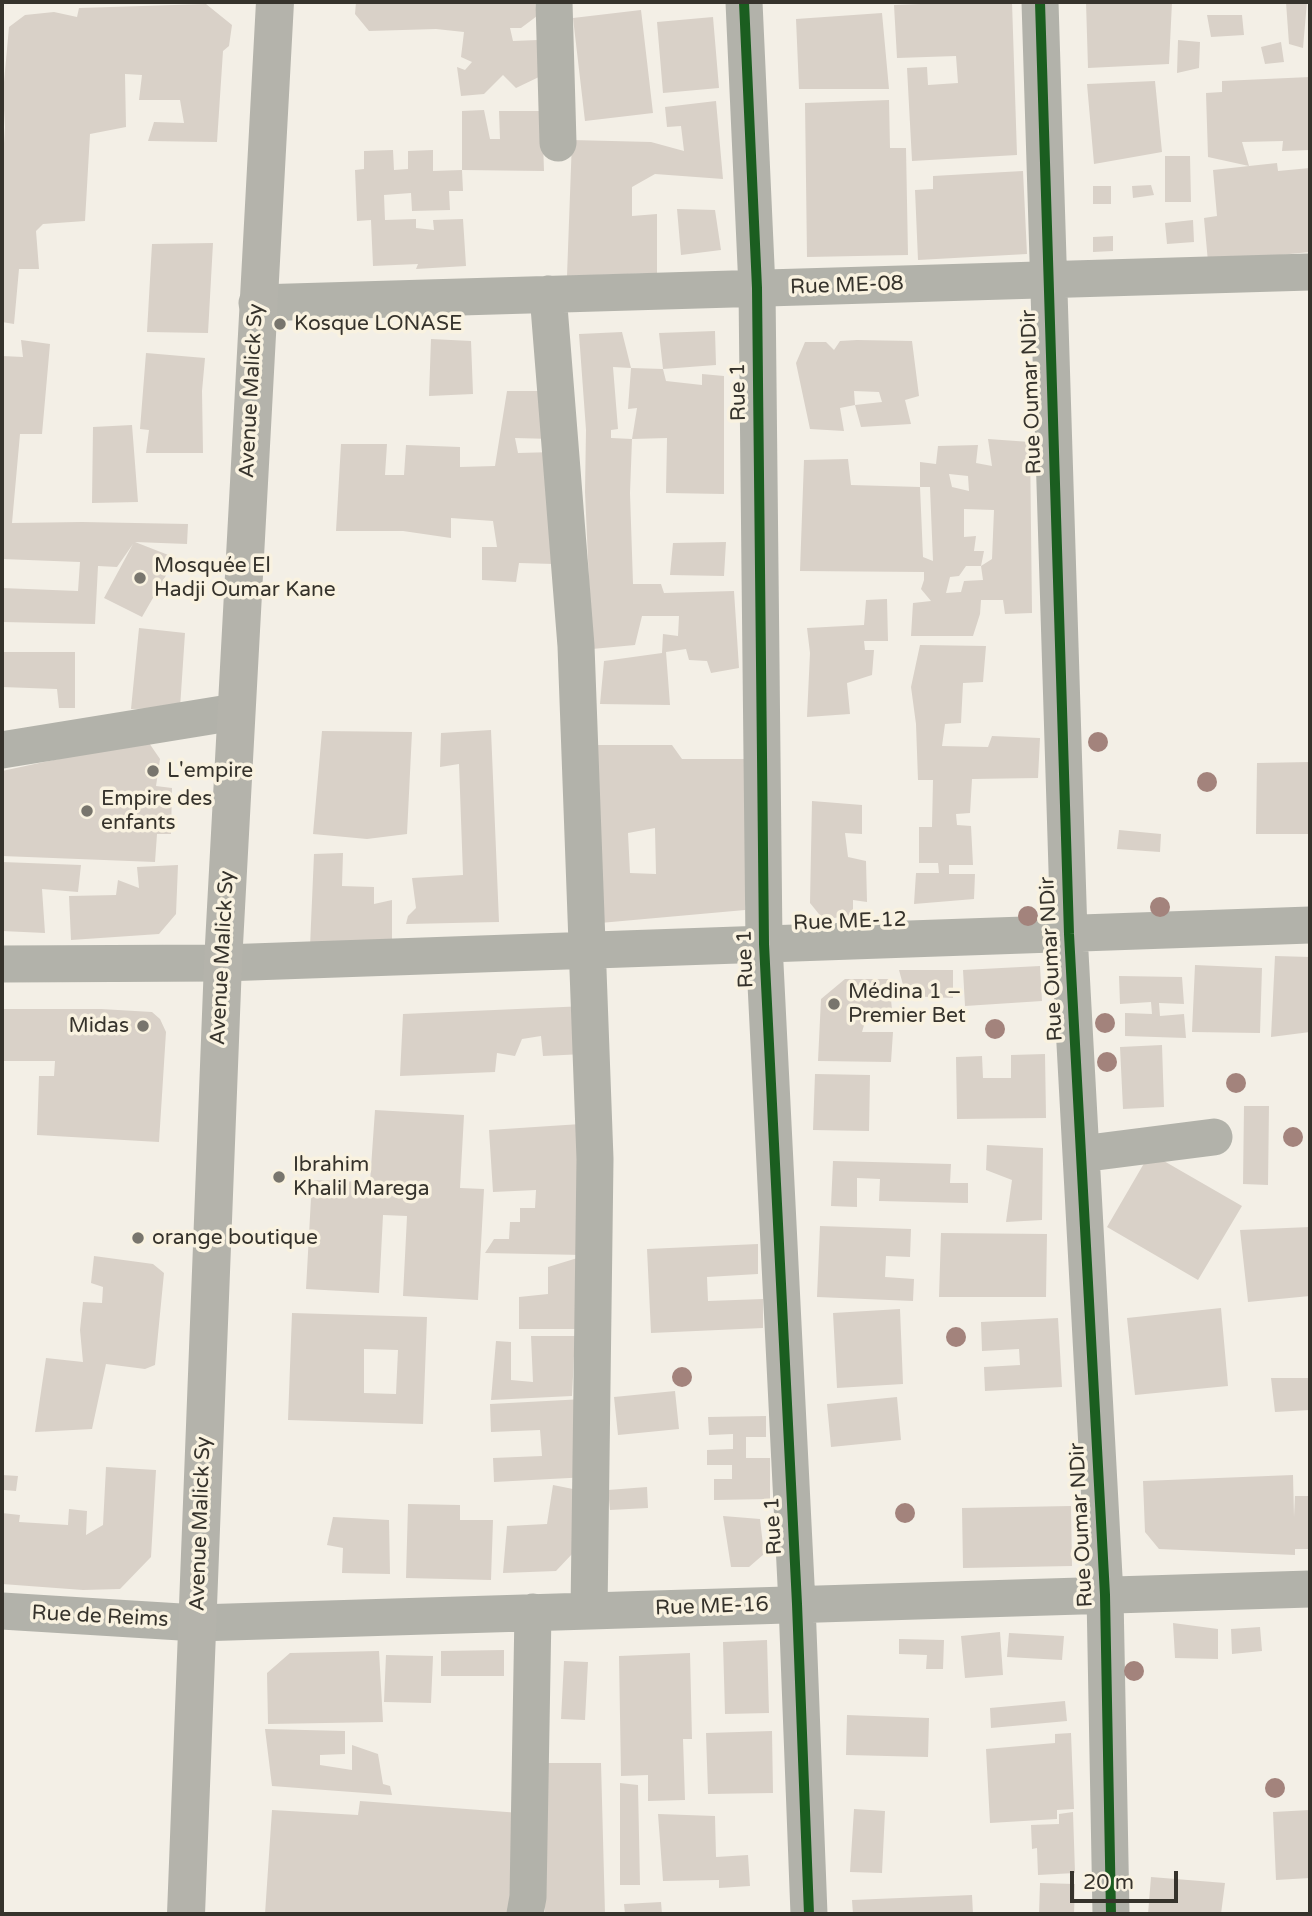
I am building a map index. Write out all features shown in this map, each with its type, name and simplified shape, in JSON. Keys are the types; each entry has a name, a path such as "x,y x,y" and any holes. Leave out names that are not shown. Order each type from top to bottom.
{"main road":[{"name":"Avenue Malick Sy","path":"186,1914 223,963 275,2"}],"street":[{"path":"554,2 558,143"},
{"name":"Rue 1","path":"744,2 757,288 764,944 797,1604 809,1914"},
{"name":"Rue Oumar NDir","path":"1040,2 1069,934 1105,1595 1111,1914"},
{"name":"Rue ME-08","path":"257,303 1310,272"},
{"path":"548,294 576,646 595,1160 589,1611"},
{"path":"2,750 235,712"},
{"name":"Rue ME-12","path":"2,964 223,963 1310,925"},
{"path":"1081,1154 1214,1137"},
{"name":"Rue ME-16","path":"197,1623 1310,1589"},
{"name":"Rue de Reims","path":"2,1611 197,1623"},
{"path":"525,1914 528,1897 533,1612"}],"building":[{"path":"356,2 535,2 537,16 521,28 510,28 513,41 538,40 541,76 516,88 503,75 484,94 461,96 457,67 465,70 472,62 461,57 464,32 436,29 369,31 355,14"},
{"path":"1012,2 1017,155 912,161 907,68 927,67 928,85 958,83 956,56 897,58 894,5"},
{"path":"1086,2 1172,2 1169,64 1088,68"},
{"path":"1286,2 1307,2 1303,48 1289,44"},
{"path":"206,4 232,25 229,46 223,51 217,142 148,141 154,122 184,123 180,100 139,100 142,75 125,74 126,127 90,134 85,221 43,224 36,231 39,269 19,269 14,324 2,322 2,176 5,127 3,93 9,27 25,15 54,12 77,17 79,8"},
{"path":"641,10 653,113 585,121 573,18"},
{"path":"882,13 889,89 799,89 796,19"},
{"path":"1207,15 1242,15 1244,35 1211,37"},
{"path":"713,17 719,88 663,93 657,22"},
{"path":"1178,40 1200,42 1199,68 1177,73"},
{"path":"1281,42 1284,62 1265,64 1261,47"},
{"path":"1310,77 1310,150 1282,151 1283,141 1242,142 1249,166 1208,157 1206,93 1222,92 1222,81"},
{"path":"1155,81 1162,152 1094,164 1087,84"},
{"path":"889,100 890,148 906,148 908,255 807,257 805,103"},
{"path":"716,101 723,179 655,174 632,187 632,216 657,214 657,273 567,276 572,140 651,142 684,151 681,126 667,127 665,107"},
{"path":"484,110 490,139 500,139 499,111 542,111 544,171 462,170 462,111"},
{"path":"393,150 394,170 408,169 408,151 433,150 433,171 462,170 463,191 449,191 450,210 412,211 411,193 384,195 385,220 416,219 416,228 434,230 433,220 463,219 466,266 416,269 418,264 373,266 371,220 357,221 355,170 364,169 364,151"},
{"path":"1165,156 1190,156 1191,202 1165,202"},
{"path":"1277,163 1278,171 1310,168 1310,252 1208,262 1204,218 1217,216 1213,170"},
{"path":"1023,171 1027,254 918,260 915,190 933,189 933,176"},
{"path":"1151,185 1154,195 1133,198 1132,186"},
{"path":"1093,186 1111,186 1111,204 1093,204"},
{"path":"677,209 715,210 721,250 681,255"},
{"path":"1193,220 1194,242 1167,244 1165,223"},
{"path":"1113,236 1113,251 1093,252 1093,237"},
{"path":"213,243 208,333 147,332 152,244"},
{"path":"715,331 716,365 663,369 659,333"},
{"path":"622,332 631,368 613,367 618,429 611,430 611,438 632,439 630,493 633,584 661,584 664,593 734,591 739,668 711,673 707,661 689,660 686,649 666,652 670,705 600,704 604,661 662,653 663,634 678,636 679,616 642,616 635,645 592,649 585,492 586,430 579,334"},
{"path":"431,339 471,341 473,394 429,396"},
{"path":"21,340 50,344 42,434 20,434 12,523 188,524 187,544 135,542 176,558 142,617 104,598 133,544 117,567 98,566 95,624 2,622 2,588 78,591 80,562 2,559 2,356 23,357"},
{"path":"840,341 912,341 919,396 905,400 911,424 861,427 855,405 840,408 844,431 810,429 796,363 805,342 826,342 834,350","holes":["854,391 879,392 882,402 855,405"]},
{"path":"146,353 205,358 202,391 203,453 146,453 149,430 140,429"},
{"path":"631,368 663,369 666,381 702,385 702,374 724,376 724,494 666,493 667,438 632,439 637,408 628,409"},
{"path":"507,391 553,391 552,439 515,438 518,453 554,452 554,564 519,563 516,582 482,580 482,547 497,547 493,521 451,518 451,538 403,531 336,531 341,444 387,444 385,475 404,475 406,445 460,447 460,467 495,466"},
{"path":"132,425 138,502 92,503 93,427"},
{"path":"988,439 1030,442 1032,613 1005,614 1003,600 981,600 973,636 911,636 913,603 931,601 921,589 924,572 800,571 804,460 848,459 851,485 920,487 920,462 936,464 938,446 978,445 976,463 992,466","holes":["949,474 968,476 969,491 952,487","920,487 930,487 933,561 923,557","964,509 994,510 992,559 981,566 984,551 974,551 976,536 964,537","966,566 981,566 983,580 964,581 961,592 946,593 950,577 959,576"]},
{"path":"726,542 724,576 670,575 673,543"},
{"path":"887,599 888,641 864,641 865,650 874,650 872,675 847,683 850,714 807,717 810,653 807,628 864,625 866,600"},
{"path":"139,628 185,633 180,708 131,709"},
{"path":"920,645 986,646 983,682 963,683 961,723 945,724 942,746 988,747 992,736 1040,738 1038,778 972,779 970,813 956,814 957,825 971,826 973,865 949,865 949,874 975,874 974,899 914,904 916,873 939,873 938,863 919,863 919,827 932,827 933,780 918,780 916,724 911,687"},
{"path":"2,652 75,652 75,708 59,708 57,689 2,687"},
{"path":"491,730 499,922 406,924 408,916 416,908 412,878 463,875 459,764 440,767 441,733"},
{"path":"322,731 412,732 407,834 367,839 313,834"},
{"name":"Empire des enfants","path":"147,740 160,759 156,786 172,788 171,834 157,834 155,862 2,856 2,771"},
{"path":"596,745 672,745 682,759 748,759 745,910 600,923","holes":["655,828 656,874 630,873 628,833"]},
{"path":"1310,762 1310,834 1256,834 1257,763"},
{"path":"812,801 862,805 862,834 845,833 848,857 866,861 867,902 853,900 853,916 823,919 810,903"},
{"path":"1119,830 1161,834 1160,852 1117,849"},
{"path":"343,853 342,886 374,887 374,904 392,900 392,941 310,947 314,854"},
{"path":"2,862 81,865 78,892 42,889 45,933 2,931"},
{"path":"178,865 176,914 159,934 71,940 69,896 116,895 118,880 139,888 137,867"},
{"path":"1275,956 1310,957 1310,1032 1271,1037"},
{"path":"1195,965 1262,968 1260,1033 1192,1032"},
{"path":"1040,966 1042,1001 965,1006 963,970"},
{"path":"899,970 953,970 953,998 906,996"},
{"path":"1119,976 1182,977 1184,1004 1159,1003 1160,1016 1184,1014 1186,1038 1125,1036 1125,1013 1152,1014 1151,1002 1120,1004"},
{"path":"845,979 889,979 892,1010 869,1009 862,1032 893,1032 891,1062 818,1061 821,999"},
{"path":"586,1006 584,1054 543,1056 541,1036 522,1039 515,1056 497,1053 495,1072 400,1076 403,1014"},
{"path":"2,1009 152,1012 160,1019 166,1032 159,1142 37,1135 39,1076 54,1076 55,1061 2,1061"},
{"path":"1162,1045 1164,1107 1123,1109 1120,1047"},
{"path":"1045,1054 1046,1118 957,1119 956,1057 982,1056 983,1078 1011,1078 1011,1055"},
{"path":"815,1074 870,1075 869,1131 813,1130"},
{"path":"1244,1106 1269,1106 1268,1185 1243,1184"},
{"path":"375,1110 464,1115 460,1188 484,1189 478,1300 403,1296 407,1216 383,1215 379,1293 306,1289 312,1180 370,1182"},
{"path":"581,1124 583,1255 485,1253 494,1239 509,1239 510,1222 520,1222 520,1208 535,1208 536,1190 493,1192 489,1130"},
{"path":"987,1145 1043,1148 1042,1220 1006,1222 1012,1180 986,1170"},
{"path":"1150,1153 1242,1206 1198,1280 1107,1227"},
{"path":"833,1161 951,1164 950,1183 968,1183 968,1203 879,1201 880,1179 857,1178 857,1207 831,1206"},
{"path":"820,1226 911,1229 910,1257 886,1256 885,1277 914,1279 913,1301 817,1297"},
{"path":"1310,1227 1310,1296 1248,1302 1240,1230"},
{"path":"941,1233 1047,1234 1046,1297 939,1297"},
{"path":"758,1244 758,1274 707,1277 708,1301 763,1299 763,1328 651,1333 647,1249"},
{"path":"94,1256 153,1264 164,1273 155,1365 145,1369 106,1364 92,1429 35,1432 46,1358 83,1362 80,1330 83,1302 102,1303 103,1287 91,1283"},
{"path":"584,1256 580,1329 519,1329 519,1297 548,1294 548,1267"},
{"path":"1221,1308 1228,1386 1135,1395 1127,1318"},
{"path":"900,1309 903,1384 837,1388 833,1313"},
{"path":"292,1313 427,1317 423,1424 288,1420","holes":["364,1349 398,1350 396,1394 364,1393"]},
{"path":"1058,1318 1062,1387 985,1391 984,1367 1020,1365 1019,1349 982,1351 981,1322"},
{"path":"531,1336 575,1336 572,1396 491,1400 496,1341 511,1342 511,1380 533,1382"},
{"path":"1271,1378 1310,1378 1310,1410 1275,1412"},
{"path":"675,1391 679,1429 618,1435 614,1397"},
{"path":"897,1397 901,1440 831,1447 827,1404"},
{"path":"584,1399 588,1477 494,1482 493,1458 542,1456 540,1430 491,1432 490,1404"},
{"path":"766,1416 766,1437 746,1437 746,1458 770,1458 770,1499 714,1500 714,1479 732,1479 732,1465 707,1465 707,1450 733,1449 733,1434 709,1435 708,1417"},
{"path":"106,1467 156,1470 151,1557 120,1589 83,1590 2,1584 2,1513 20,1515 19,1522 68,1525 69,1509 87,1511 86,1535 103,1525"},
{"path":"2,1475 18,1476 16,1491 4,1490 2,1496"},
{"path":"1293,1475 1294,1517 1295,1496 1310,1496 1310,1549 1295,1549 1295,1555 1159,1549 1145,1532 1143,1481"},
{"path":"553,1485 578,1490 573,1553 556,1571 503,1573 507,1526 547,1524"},
{"path":"647,1487 648,1508 610,1510 608,1490"},
{"path":"408,1504 460,1505 460,1520 493,1520 491,1580 406,1578"},
{"path":"1071,1506 1072,1566 963,1568 962,1508"},
{"path":"723,1516 760,1519 764,1554 749,1567 731,1567"},
{"path":"333,1517 389,1520 390,1574 342,1573 343,1548 327,1545"},
{"path":"1173,1623 1218,1629 1218,1659 1175,1658"},
{"path":"1260,1627 1262,1651 1232,1654 1231,1629"},
{"path":"1000,1632 1003,1675 965,1678 961,1636"},
{"path":"1009,1633 1064,1636 1062,1660 1007,1657"},
{"path":"899,1639 944,1640 943,1669 926,1669 927,1655 899,1654"},
{"path":"767,1640 769,1713 725,1714 723,1642"},
{"path":"504,1650 504,1676 441,1676 441,1651"},
{"path":"379,1651 383,1722 268,1724 267,1673 290,1653"},
{"path":"690,1653 692,1739 683,1739 685,1800 648,1801 648,1775 621,1776 619,1656"},
{"path":"386,1655 433,1656 431,1703 384,1702"},
{"path":"564,1661 588,1662 585,1720 561,1719"},
{"path":"1065,1701 1067,1721 991,1728 990,1708"},
{"path":"847,1715 929,1718 928,1757 846,1755"},
{"path":"265,1729 345,1731 345,1754 320,1755 320,1765 352,1770 352,1745 378,1754 383,1784 390,1786 392,1795 272,1786"},
{"path":"772,1731 773,1793 708,1794 706,1733"},
{"path":"1071,1733 1074,1809 1057,1810 1057,1819 990,1823 986,1749 1055,1743 1055,1734"},
{"path":"546,1763 601,1763 605,1914 545,1914"},
{"path":"620,1783 638,1785 640,1885 620,1885"},
{"path":"360,1801 520,1813 511,1914 265,1914 272,1810 358,1815"},
{"path":"854,1809 885,1811 882,1873 850,1872"},
{"path":"1310,1810 1310,1878 1276,1880 1273,1812"},
{"path":"1073,1812 1075,1873 1038,1875 1037,1848 1032,1849 1031,1825 1059,1824 1059,1814"},
{"path":"658,1814 715,1816 716,1857 748,1855 750,1886 719,1888 719,1880 663,1881"},
{"path":"1151,1877 1225,1883 1221,1914 1148,1914"},
{"path":"1040,1883 1075,1884 1074,1914 1039,1914"},
{"path":"972,1895 973,1914 853,1914 852,1900"},
{"path":"661,1902 662,1914 625,1914 624,1904"}],"cycle path":[{"path":"744,2 757,288 764,944 797,1604 809,1914"},
{"path":"1040,2 1069,934 1105,1595 1111,1914"}],"place":[{"name":"Kosque LONASE","path":"280,324"},
{"name":"Mosquée El Hadji Oumar Kane","path":"140,578"},
{"name":"L'empire","path":"153,771"},
{"name":"Empire des enfants","path":"87,811"},
{"name":"Médina 1 – Premier Bet","path":"834,1004"},
{"name":"Midas","path":"143,1026"},
{"name":"Ibrahim Khalil Marega","path":"279,1177"},
{"name":"orange boutique","path":"138,1238"}]}
